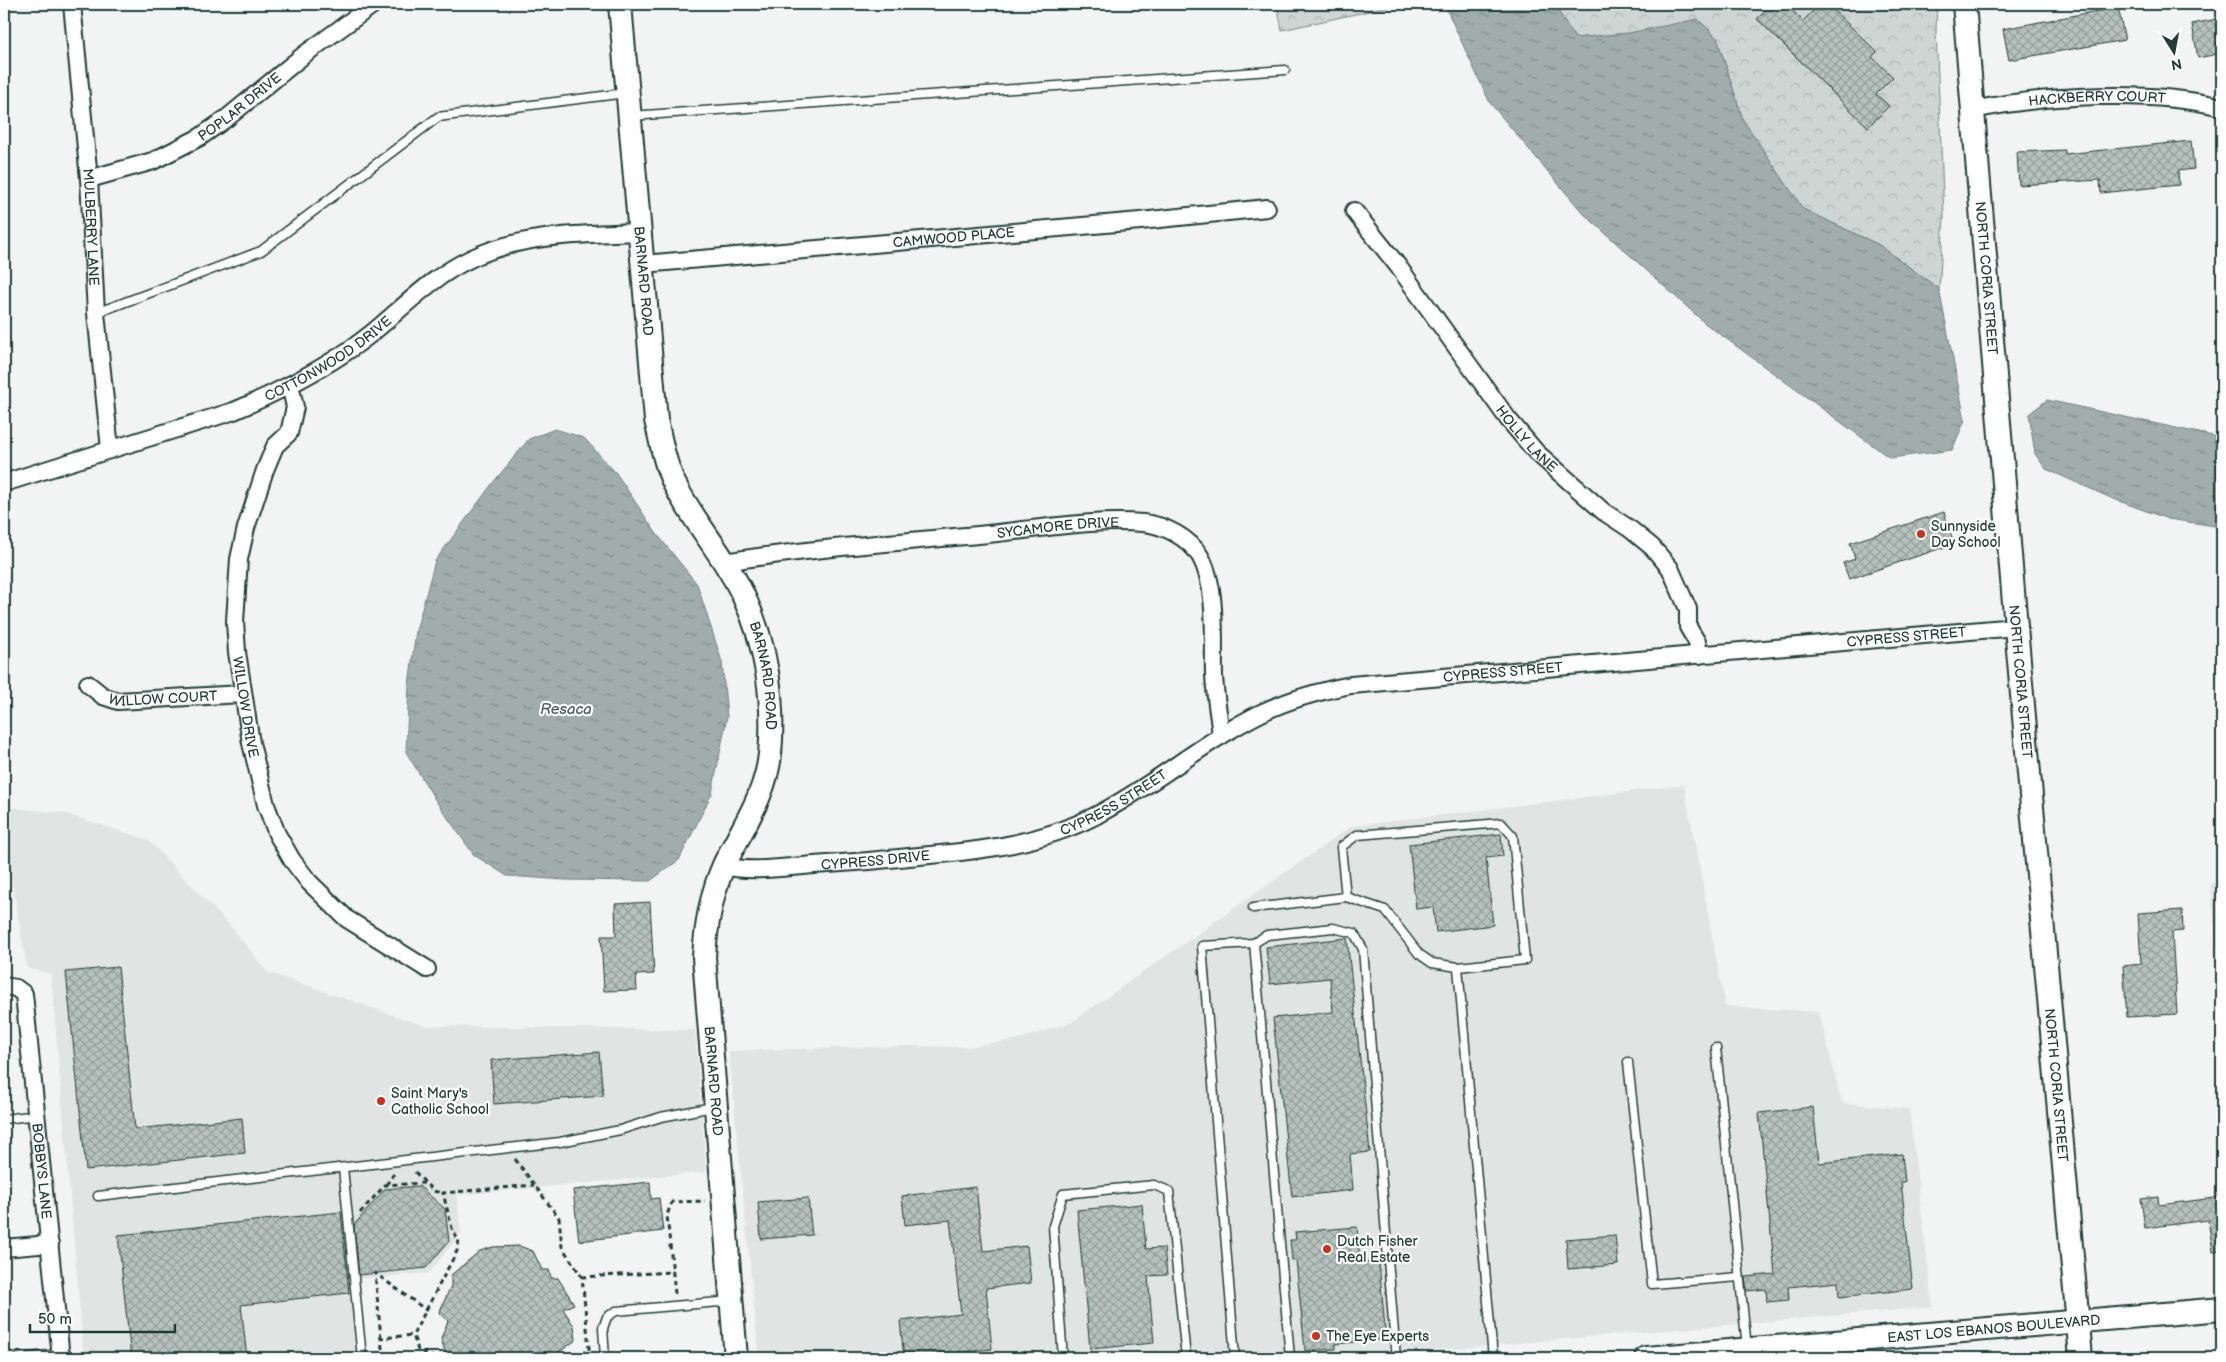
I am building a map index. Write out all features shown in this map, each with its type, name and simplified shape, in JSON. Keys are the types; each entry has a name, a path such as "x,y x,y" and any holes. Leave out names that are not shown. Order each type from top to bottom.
{"street":[{"name":"MULBERRY LANE","path":"72,4 88,179 96,312 110,449"},
{"name":"POPLAR DRIVE","path":"88,179 153,160 200,137 227,118 305,54 374,4"},
{"name":"BARNARD ROAD","path":"620,4 656,420 664,456 674,484 690,512 725,562 743,595 755,626 764,659 769,692 770,755 764,785 752,813 724,866 712,896 706,926 704,957 736,1358"},
{"name":"NORTH CORIA STREET","path":"1964,4 2016,627 2082,1358"},
{"name":"HACKBERRY COURT","path":"1973,110 2004,104 2059,98 2175,99 2222,107"},
{"name":"CAMWOOD PLACE","path":"643,264 1140,221 1267,208"},
{"name":"HOLLY LANE","path":"1354,211 1398,266 1508,419 1536,452 1604,512 1652,547 1670,568 1688,609 1688,628 1697,642 1699,655"},
{"name":"COTTONWOOD DRIVE","path":"4,483 234,411 290,385 340,356 372,333 447,271 473,257 498,248 538,240 573,235 640,232"},
{"name":"WILLOW DRIVE","path":"290,385 294,407 289,433 275,446 264,470 246,528 239,559 235,621 242,694 266,805 277,834 292,860 309,882 347,919 427,969"},
{"name":"SYCAMORE DRIVE","path":"725,562 781,553 1088,524 1145,523 1169,530 1188,541 1201,557 1208,576 1212,598 1214,679 1221,736"},
{"name":"CYPRESS STREET","path":"1027,841 1072,827 1095,816 1221,736 1263,712 1291,700 1321,691 1351,686 2016,627"},
{"name":"WILLOW COURT","path":"88,684 104,696 118,702 242,694"},
{"name":"CYPRESS DRIVE","path":"724,866 748,869 844,864 962,852 1027,841"},
{"name":"BOBBYS LANE","path":"10,987 24,994 38,1115 60,1356"},
{"path":"4,1248 50,1244"},
{"name":"EAST LOS EBANOS BOULEVARD","path":"1646,1358 1715,1355 1747,1350 1792,1349 2222,1309"}],"lane":[{"path":"630,116 1285,70"},
{"path":"96,312 261,251 438,117 628,92"},
{"path":"1253,908 1346,896 1385,910 1419,954 1432,963 1458,967 1525,960 1512,836 1501,823 1357,835 1342,847 1346,896"},
{"path":"1235,1358 1202,946 1254,944 1267,935 1333,928 1354,933 1362,949 1396,1358"},
{"path":"1254,944 1290,1358"},
{"path":"1458,967 1493,1358"},
{"path":"1716,1048 1747,1350"},
{"path":"1628,1062 1652,1284 1739,1277"},
{"path":"98,1196 560,1142 620,1130 661,1117 715,1107"},
{"path":"4,1119 38,1115"},
{"path":"343,1168 362,1358"},
{"path":"1063,1358 1053,1226 1063,1194 1154,1185 1169,1191 1186,1358"},
{"path":"604,1358 604,1328 607,1317 616,1311 731,1301"},
{"path":"18,1358 60,1356"}],"path":[{"path":"507,1149 559,1218 562,1247 582,1277 590,1358"},
{"path":"404,1161 432,1191 443,1193 534,1185"},
{"path":"360,1222 359,1214 385,1185 424,1183"},
{"path":"435,1358 418,1350 413,1335 457,1251 459,1240 454,1232 443,1193"},
{"path":"676,1305 667,1215 672,1202 723,1200"},
{"path":"582,1277 673,1272"},
{"path":"382,1358 375,1273 426,1310"},
{"path":"381,1338 413,1335"},
{"path":"573,1358 589,1350"}],"shaded area":[{"path":"1684,785 1725,1006 1819,1012 1842,1103 1909,1109 1933,1307 1346,1358 759,1358 729,1051 907,1046 968,1047 1020,1039 1072,1022 1352,826"},
{"name":"Saint Mary's Catholic School","path":"4,807 63,813 148,840 232,928 267,972 425,1026 695,1030 706,1172 457,1195 461,1233 429,1273 360,1279 368,1358 84,1358 51,974 27,968 4,835"},
{"path":"2222,882 2222,985 2210,883"}],"green space":[{"path":"1277,4 1402,4 1282,30"},
{"path":"1554,4 1937,4 1936,31 1944,217 1939,289 1879,245 1803,209 1743,120 1717,38 1629,33 1574,38"}],"water":[{"path":"1444,4 1554,4 1575,38 1629,33 1698,19 1717,38 1743,120 1803,209 1879,245 1939,289 1965,420 1952,450 1890,458 1706,324 1583,213 1490,103"},
{"path":"2047,400 2222,438 2222,527 2168,519 2111,498 2046,469 2035,454 2029,414"},
{"name":"Resaca","path":"555,429 584,438 616,473 656,533 697,584 722,662 727,717 712,793 679,860 650,881 566,880 507,876 474,855 436,801 406,752 409,685 416,631 435,561 492,484 529,439"}],"building":[{"path":"1772,4 1786,4 1803,21 1820,4 1827,4 1877,52 1872,57 1893,77 1876,94 1889,106 1868,127 1757,19"},
{"path":"2118,7 2125,40 2009,60 2003,29"},
{"path":"2222,18 2222,53 2198,58 2192,24"},
{"path":"2191,141 2194,169 2178,171 2179,185 2101,193 2100,180 2019,185 2017,152 2065,150 2065,154"},
{"path":"1944,512 1954,544 1849,579 1843,563 1855,559 1850,543"},
{"path":"1501,834 1503,856 1486,858 1493,925 1436,932 1433,907 1416,909 1409,844"},
{"path":"650,902 654,974 636,975 637,990 604,991 601,936 616,936 615,904"},
{"path":"2182,910 2183,931 2172,932 2177,1014 2127,1017 2123,966 2141,964 2138,913"},
{"path":"1347,938 1370,1152 1350,1154 1353,1190 1292,1197 1273,1018 1333,1012 1330,978 1270,984 1266,947"},
{"path":"118,967 135,1129 242,1118 245,1153 86,1170 66,972"},
{"path":"599,1052 603,1096 494,1104 491,1060"},
{"path":"1813,1107 1819,1163 1902,1154 1905,1182 1901,1182 1913,1289 1839,1297 1838,1282 1788,1287 1789,1300 1767,1302 1766,1289 1747,1291 1745,1277 1775,1274 1759,1113"},
{"path":"650,1182 651,1199 659,1198 663,1231 579,1241 573,1190"},
{"path":"419,1186 445,1209 449,1241 426,1268 359,1275 354,1225 385,1189"},
{"path":"976,1187 983,1251 1027,1246 1031,1283 986,1288 992,1349 904,1358 900,1321 961,1314 950,1220 905,1225 902,1196"},
{"path":"2158,1197 2159,1205 2222,1197 2222,1250 2213,1251 2208,1220 2145,1228 2141,1199"},
{"path":"808,1198 812,1235 761,1239 758,1202"},
{"path":"1142,1204 1146,1249 1164,1248 1167,1275 1148,1276 1154,1343 1090,1349 1077,1210"},
{"path":"341,1212 349,1293 241,1305 247,1358 184,1358 183,1355 131,1358 118,1235"},
{"path":"1357,1227 1360,1263 1379,1262 1386,1339 1336,1344 1336,1349 1305,1351 1296,1260 1292,1260 1290,1240 1296,1240 1295,1232"},
{"path":"1615,1235 1618,1265 1568,1269 1566,1239"},
{"path":"519,1246 533,1251 542,1270 549,1270 551,1278 558,1278 574,1304 563,1309 574,1326 576,1340 551,1358 457,1358 445,1352 441,1338 448,1321 439,1313 451,1286 451,1275 480,1251 493,1247"}],"place":[{"name":"Sunnyside Day School","path":"1921,534"},
{"name":"Saint Mary's Catholic School","path":"381,1101"},
{"name":"Dutch Fisher Real Estate","path":"1327,1249"},
{"name":"The Eye Experts","path":"1316,1336"}]}
